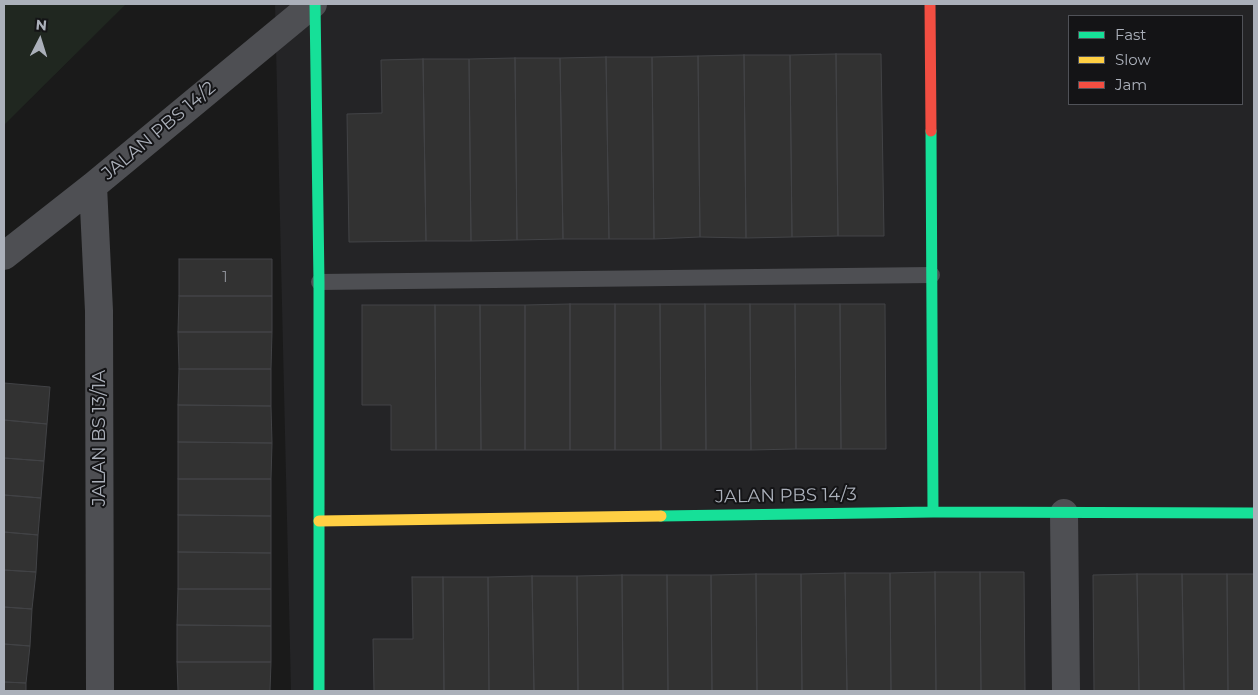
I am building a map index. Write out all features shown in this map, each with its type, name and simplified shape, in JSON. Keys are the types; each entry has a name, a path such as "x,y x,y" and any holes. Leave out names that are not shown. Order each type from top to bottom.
{"street":[{"name":"JALAN PBS 14/2","path":"4,256 93,186 314,4"},
{"path":"314,4 319,282 319,691"},
{"path":"930,4 933,512"},
{"name":"JALAN BS 13/1A","path":"93,186 100,311 100,691"},
{"name":"JALAN PBS 14/3","path":"319,521 933,512 1254,512"},
{"path":"1064,513 1066,691"}],"lane":[{"path":"319,282 932,275"}],"shaded area":[{"path":"4,4 126,4 4,125"},
{"path":"275,4 1254,4 1254,691 291,691"}],"building":[{"path":"836,54 881,54 884,236 838,236"},
{"path":"836,54 838,236 792,237 790,55"},
{"path":"744,55 790,55 792,237 746,238"},
{"path":"744,55 746,238 700,237 698,56"},
{"path":"698,56 700,237 654,239 652,57"},
{"path":"606,57 652,57 654,239 609,239"},
{"path":"606,57 609,239 563,239 560,58"},
{"path":"515,58 560,58 563,239 517,240"},
{"path":"515,58 517,240 471,241 469,59"},
{"path":"423,59 426,241 349,242 347,114 382,113 381,60"},
{"path":"423,59 469,59 471,241 426,241"},
{"path":"179,259 272,259 272,296 179,296"},
{"path":"179,296 272,296 272,332 178,332"},
{"path":"570,304 615,304 615,450 570,450"},
{"path":"570,304 570,450 525,450 525,305"},
{"path":"615,304 660,304 661,450 615,450"},
{"path":"660,304 705,304 706,450 661,450"},
{"path":"705,304 750,304 751,450 706,450"},
{"path":"750,304 795,304 796,449 751,450"},
{"path":"795,304 840,304 841,449 796,449"},
{"path":"840,304 885,304 886,449 841,449"},
{"path":"362,305 435,305 436,450 391,450 391,405 362,405"},
{"path":"435,305 480,305 481,450 436,450"},
{"path":"480,305 525,305 525,450 481,450"},
{"path":"178,332 272,332 271,369 179,369"},
{"path":"179,369 271,369 271,406 178,405"},
{"path":"4,383 50,387 47,424 4,420"},
{"path":"178,405 271,406 272,443 178,442"},
{"path":"4,420 47,424 44,461 4,458"},
{"path":"178,442 272,443 271,479 178,479"},
{"path":"4,458 44,461 41,498 4,495"},
{"path":"178,479 271,479 271,516 178,515"},
{"path":"4,495 41,498 38,535 4,532"},
{"path":"178,515 271,516 271,553 178,552"},
{"path":"4,532 38,535 36,572 4,570"},
{"path":"178,552 271,553 271,589 178,589"},
{"path":"4,570 36,572 32,609 4,607"},
{"path":"935,572 980,572 981,691 936,691"},
{"path":"935,572 936,691 891,691 890,573"},
{"path":"980,572 1024,572 1025,691 981,691"},
{"path":"845,573 890,573 891,691 847,691"},
{"path":"845,573 847,691 802,691 801,574"},
{"path":"756,574 801,574 802,691 757,691"},
{"path":"756,574 757,691 712,691 711,575"},
{"path":"1137,574 1139,691 1094,691 1093,575"},
{"path":"1137,574 1182,574 1184,691 1139,691"},
{"path":"1182,574 1227,574 1228,691 1184,691"},
{"path":"1227,574 1254,574 1254,691 1228,691"},
{"path":"622,575 667,575 668,691 623,691"},
{"path":"622,575 623,691 578,691 577,576"},
{"path":"667,575 711,575 712,691 668,691"},
{"path":"532,576 577,576 578,691 534,691"},
{"path":"532,576 534,691 489,691 488,577"},
{"path":"412,577 443,577 444,691 374,691 373,639 413,639"},
{"path":"443,577 488,577 489,691 444,691"},
{"path":"178,589 271,589 271,626 177,625"},
{"path":"4,607 32,609 30,646 4,644"},
{"path":"177,625 271,626 271,662 177,662"},
{"path":"4,644 30,646 26,683 4,682"},
{"path":"177,662 271,662 270,691 178,691"},
{"path":"4,682 26,683 26,691 4,691"}],"traffic: fast":[{"path":"315,4 319,282 319,691"},
{"path":"931,131 933,512"},
{"path":"661,516 933,512 1254,513"}],"traffic: slow":[{"path":"319,521 661,516"}],"traffic: jam":[{"path":"930,4 931,131"}]}
